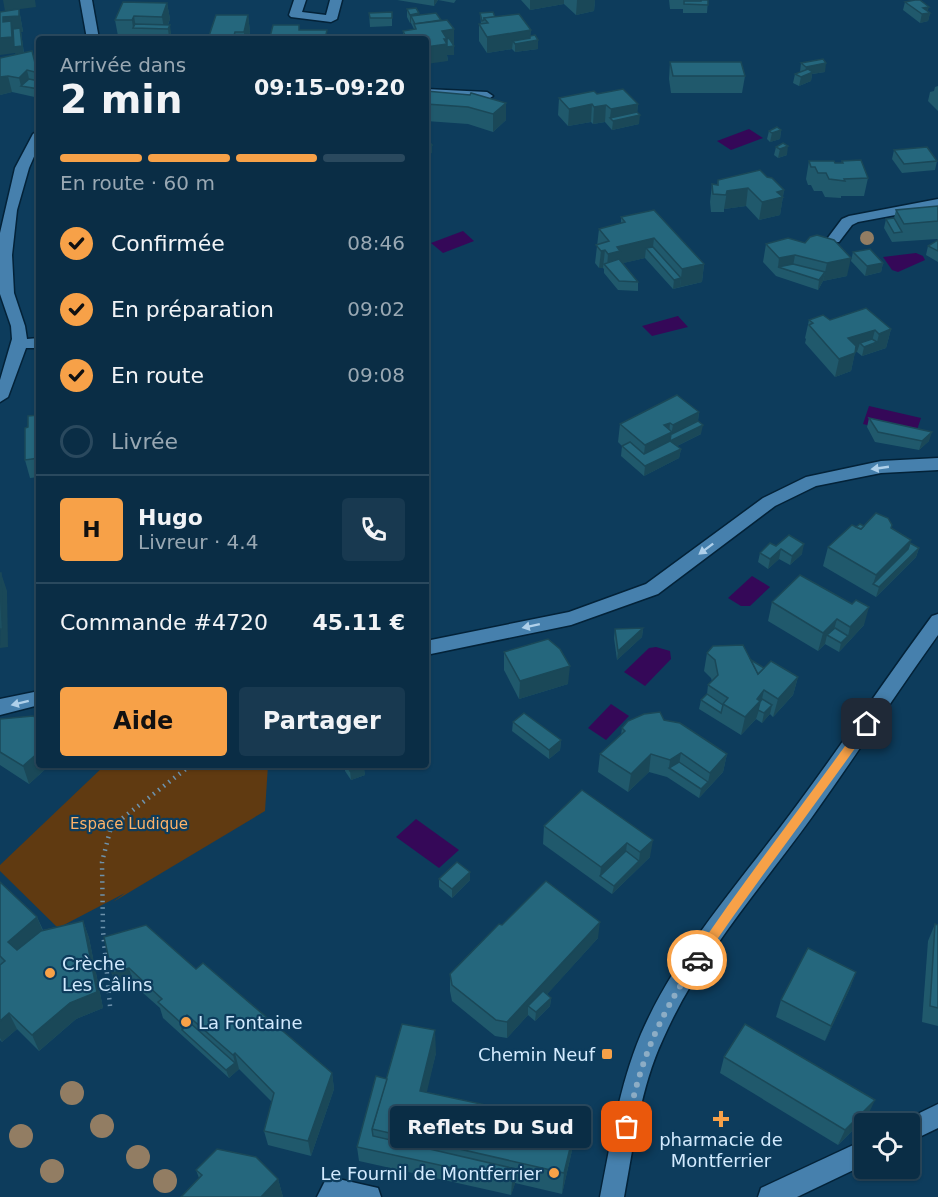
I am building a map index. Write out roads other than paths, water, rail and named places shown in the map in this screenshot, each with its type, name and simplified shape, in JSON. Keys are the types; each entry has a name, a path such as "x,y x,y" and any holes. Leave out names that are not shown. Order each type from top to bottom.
{"street":[{"path":"86,0 92,36"},
{"path":"300,0 295,15 331,19 336,0"},
{"path":"429,93 487,96"},
{"path":"0,397 20,344 16,315 4,292 4,253 16,181 29,147 36,138"},
{"path":"834,239 850,220 938,203"},
{"path":"20,344 36,343"},
{"path":"429,647 571,618 652,589 769,502 812,481 881,467 938,464"},
{"path":"612,1197 636,1080 652,1035 674,994 739,897 805,811 938,621"},
{"path":"0,708 36,699"},
{"path":"920,1125 938,1116"},
{"path":"770,1197 854,1157"},
{"path":"329,1197 334,1190 369,1197"}],"place":[{"name":"Crèche Les Câlins","path":"50,973"},
{"name":"La Fontaine","path":"186,1022"},
{"name":"Chemin Neuf","path":"607,1054"},
{"name":"pharmacie de Montferrier","path":"721,1119"},
{"name":"Reflets Du Sud","path":"627,1127"},
{"name":"Le Fournil de Montferrier","path":"554,1173"}],"park label":[{"name":"Espace Ludique","path":"129,824"}]}
